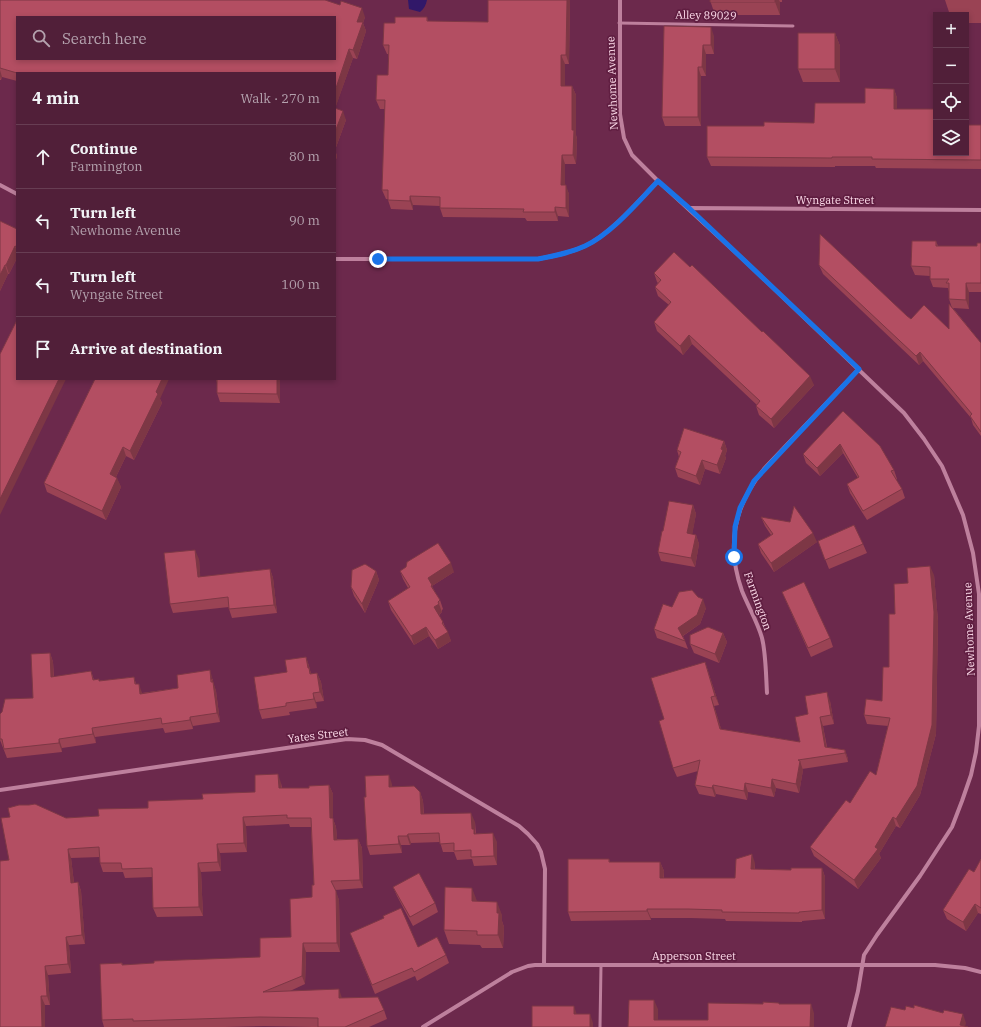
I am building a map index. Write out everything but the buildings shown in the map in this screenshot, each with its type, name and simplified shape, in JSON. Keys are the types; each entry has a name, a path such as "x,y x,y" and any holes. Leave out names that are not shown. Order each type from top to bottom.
{"street":[{"name":"Newhome Avenue","path":"620,0 620,114 624,138 632,155 904,413 942,466 963,515 973,553 979,594 980,673 979,726 976,752 971,775 952,827 864,956 858,991 849,1027"},
{"path":"336,259 538,259 563,254 595,241 617,223 658,181"},
{"path":"0,185 16,193"},
{"name":"Wyngate Street","path":"689,208 981,210"},
{"name":"Farmington","path":"767,693 762,638 738,580 734,557 735,527 740,508 746,494 757,477 859,369"},
{"name":"Yates Street","path":"0,790 347,739 365,740 382,745 519,826 537,844 541,852 545,870 544,965"},
{"name":"Apperson Street","path":"423,1027 512,972 528,966 862,964 935,965 965,968 981,972"}],"lane":[{"name":"Alley 89029","path":"619,23 792,26"},
{"path":"600,1027 601,965"}],"shaded area":[{"path":"408,0 427,0 425,7 420,12 409,9"}],"route":[{"path":"378,259 538,259 563,254 595,241 617,223 658,181 689,208 859,369 754,481 740,508 735,527 734,557"}]}
